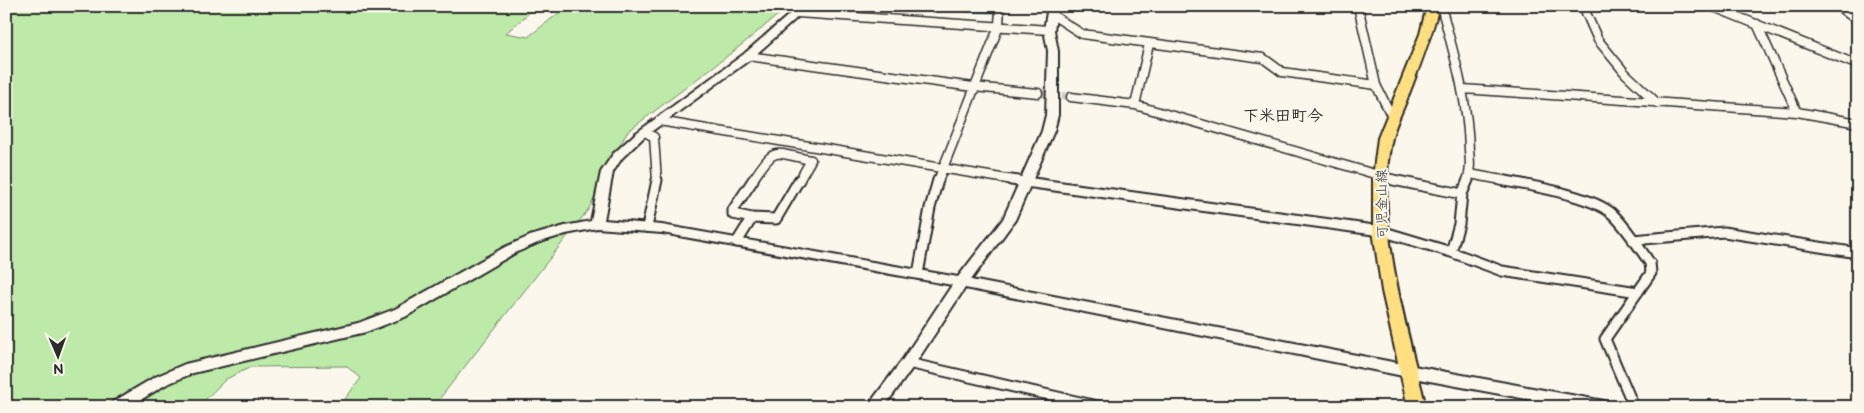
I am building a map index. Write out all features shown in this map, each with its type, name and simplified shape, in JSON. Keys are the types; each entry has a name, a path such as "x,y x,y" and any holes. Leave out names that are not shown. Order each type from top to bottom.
{"main road":[{"name":"可児金山線","path":"1417,407 1390,291 1381,231 1380,177 1384,138 1393,120 1426,34 1433,6"}],"street":[{"path":"918,274 930,208 942,167 972,87 999,26 1000,6"},
{"path":"1358,6 1376,85 1393,120"},
{"path":"1441,6 1463,89 1469,129 1470,174 1462,194 1459,224 1451,252"},
{"path":"1583,6 1598,40 1625,74 1657,103"},
{"path":"1711,6 1858,65"},
{"path":"1838,6 1858,21"},
{"path":"597,224 607,172 617,156 644,132 748,56 801,10 1049,30"},
{"path":"1052,10 1082,34 1263,58 1282,72 1376,85"},
{"path":"875,407 908,363 961,283 1009,220 1048,131 1052,115 1053,51 1049,30 1052,10"},
{"path":"1757,24 1797,112"},
{"path":"1135,105 1149,44"},
{"path":"748,56 972,87 1038,94"},
{"path":"1463,89 1797,112 1858,123"},
{"path":"1071,97 1135,105 1380,177 1462,194"},
{"path":"660,121 1025,182 1381,231 1451,252 1502,271 1638,292"},
{"path":"644,132 654,137 657,180 647,227"},
{"path":"776,153 811,160 776,219 752,218 734,214 733,210 769,156 776,153"},
{"path":"1470,174 1549,189 1602,206 1612,213 1650,263 1652,273 1605,339 1634,407"},
{"path":"737,242 752,218"},
{"path":"116,407 160,381 190,368 221,359 361,328 400,313 510,250 534,239 565,230 597,224 647,227 918,274 1408,371 1559,403 1604,407"},
{"path":"1633,240 1724,232 1858,253"},
{"path":"908,363 1102,407"}],"green space":[{"path":"6,6 537,6 506,33 528,37 568,6 802,6 778,15 734,51 627,132 588,210 433,407 339,407 361,378 346,366 251,367 226,379 198,407 6,407"}],"water":[{"path":"823,6 992,6 993,13 912,9 821,8"}],"tunnel":[{"path":"1038,93 1071,97"}],"district":[{"name":"下米田町今","path":"1283,116"}]}
